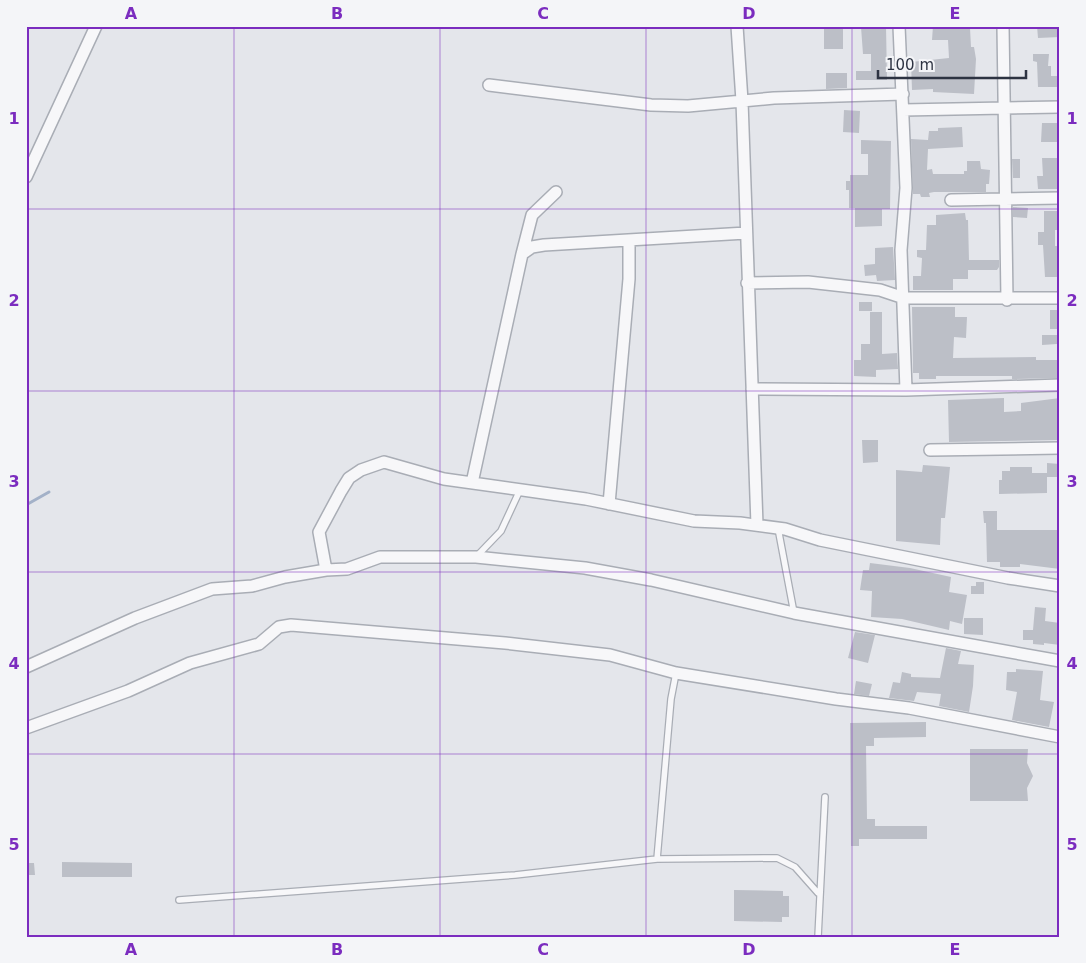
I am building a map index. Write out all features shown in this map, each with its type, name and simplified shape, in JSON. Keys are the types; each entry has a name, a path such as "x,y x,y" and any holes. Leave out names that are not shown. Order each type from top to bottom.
{"street":[{"path":"26,177 96,26"},
{"path":"737,26 742,101 757,525"},
{"path":"899,26 906,188 901,250 906,390"},
{"path":"1003,26 1007,300"},
{"path":"489,84 652,105 688,106 742,101 903,94"},
{"path":"903,110 1060,107"},
{"path":"472,483 532,215 556,192"},
{"path":"951,200 1060,198"},
{"path":"522,254 532,247 746,233"},
{"path":"609,504 629,279 629,240"},
{"path":"747,283 808,282 880,290 904,298 1007,300 1060,298"},
{"path":"752,389 906,390 1060,386"},
{"path":"930,450 1060,448"},
{"path":"326,570 319,532 349,478 361,470 384,462 444,479 609,504 694,522 778,528 829,542 1060,586"},
{"path":"26,667 135,618 212,589 252,586 326,570 347,569 380,556 476,556 617,573 794,613 1060,661"},
{"path":"26,728 128,691 190,663 258,644 279,627 291,625 505,643 600,654 676,673 836,699 909,708 1060,737"}],"lane":[{"path":"476,556 501,531 520,490"},
{"path":"778,528 794,613"},
{"path":"657,859 671,699 676,673"},
{"path":"818,937 818,892 825,797"},
{"path":"178,900 515,875 657,859 777,858 795,868 818,892"}],"building":[{"path":"824,26 843,26 843,49 824,49"},
{"path":"886,26 887,80 856,80 856,71 871,71 871,54 863,54 861,27"},
{"path":"933,26 970,28 971,47 974,47 976,59 974,94 933,92 933,89 912,90 911,62 949,58 948,40 932,40"},
{"path":"1037,26 1060,26 1060,37 1038,38"},
{"path":"1033,54 1049,54 1048,66 1051,66 1051,76 1060,76 1060,87 1038,87 1037,62 1033,61"},
{"path":"826,73 847,73 847,88 826,89"},
{"path":"844,110 860,111 859,133 843,132"},
{"path":"1042,123 1060,123 1060,142 1041,142"},
{"path":"962,127 963,147 928,149 927,170 932,169 933,174 964,174 964,171 967,171 967,161 980,161 981,169 990,170 989,184 986,184 986,192 934,192 929,193 930,197 921,197 920,194 913,194 911,139 928,140 929,131 938,131 938,128"},
{"path":"861,140 891,141 890,209 882,209 882,226 855,227 855,208 849,208 849,190 846,190 846,181 850,181 850,175 868,175 868,154 861,154"},
{"path":"1042,158 1060,158 1060,189 1038,189 1037,176 1043,176"},
{"path":"1012,159 1020,159 1020,178 1013,178"},
{"path":"1013,207 1028,208 1027,218 1013,217"},
{"path":"1044,211 1060,211 1060,230 1055,230 1055,246 1060,246 1060,277 1045,277 1043,245 1038,245 1038,232 1044,232"},
{"path":"965,213 966,220 968,220 969,260 999,260 997,270 968,270 968,279 953,279 953,290 913,290 913,276 921,276 922,258 917,257 917,250 926,250 927,225 936,225 936,215"},
{"path":"893,247 895,280 877,281 876,275 865,276 864,265 875,264 875,248"},
{"path":"859,302 872,302 872,311 859,311"},
{"path":"912,307 955,307 955,317 967,317 966,338 954,337 953,358 1036,357 1036,360 1060,360 1060,378 1012,379 1012,376 936,376 936,379 919,379 919,373 913,373"},
{"path":"1050,310 1060,310 1060,329 1050,329"},
{"path":"870,312 882,312 882,354 897,353 898,369 876,370 876,377 854,376 854,360 861,360 861,344 870,344"},
{"path":"1042,335 1057,335 1057,344 1042,345"},
{"path":"1004,398 1004,412 1021,411 1021,403 1060,398 1060,440 949,442 948,400"},
{"path":"862,440 878,440 878,462 863,463"},
{"path":"1047,463 1060,464 1060,477 1047,477"},
{"path":"923,465 950,467 945,518 941,518 940,545 896,541 896,470 922,472"},
{"path":"1010,467 1032,467 1032,473 1047,473 1047,493 999,494 999,480 1002,480 1002,471 1010,471"},
{"path":"983,511 997,511 997,530 1060,530 1060,569 1020,564 1020,567 1000,567 1000,562 987,562 986,523 984,523"},
{"path":"870,563 910,568 951,577 949,592 967,595 962,624 950,621 949,630 902,619 871,617 872,591 860,590 863,570 869,570"},
{"path":"976,582 984,582 984,594 971,594 971,586 976,586"},
{"path":"1035,607 1046,608 1045,621 1060,623 1060,645 1033,644 1033,640 1023,640 1023,630 1033,630"},
{"path":"964,618 983,618 983,635 964,634"},
{"path":"855,632 875,635 868,663 848,658"},
{"path":"946,648 961,651 958,664 974,665 969,712 939,706 941,694 917,692 914,701 889,698 893,682 900,683 902,672 911,674 911,677 940,678"},
{"path":"1016,669 1043,671 1040,700 1054,702 1049,727 1012,720 1017,692 1006,690 1007,672 1016,672"},
{"path":"856,681 872,684 869,696 854,694"},
{"path":"926,722 926,737 874,738 874,746 866,746 867,819 875,819 875,826 927,826 927,839 859,839 859,846 851,846 850,723"},
{"path":"970,749 1028,749 1027,763 1033,776 1027,788 1028,801 970,801"},
{"path":"62,862 132,863 132,877 62,877"},
{"path":"26,863 34,863 35,875 26,875"},
{"path":"734,890 783,891 783,896 789,896 789,917 782,917 782,922 734,921"}],"waterway":[{"path":"26,505 49,492"}]}
